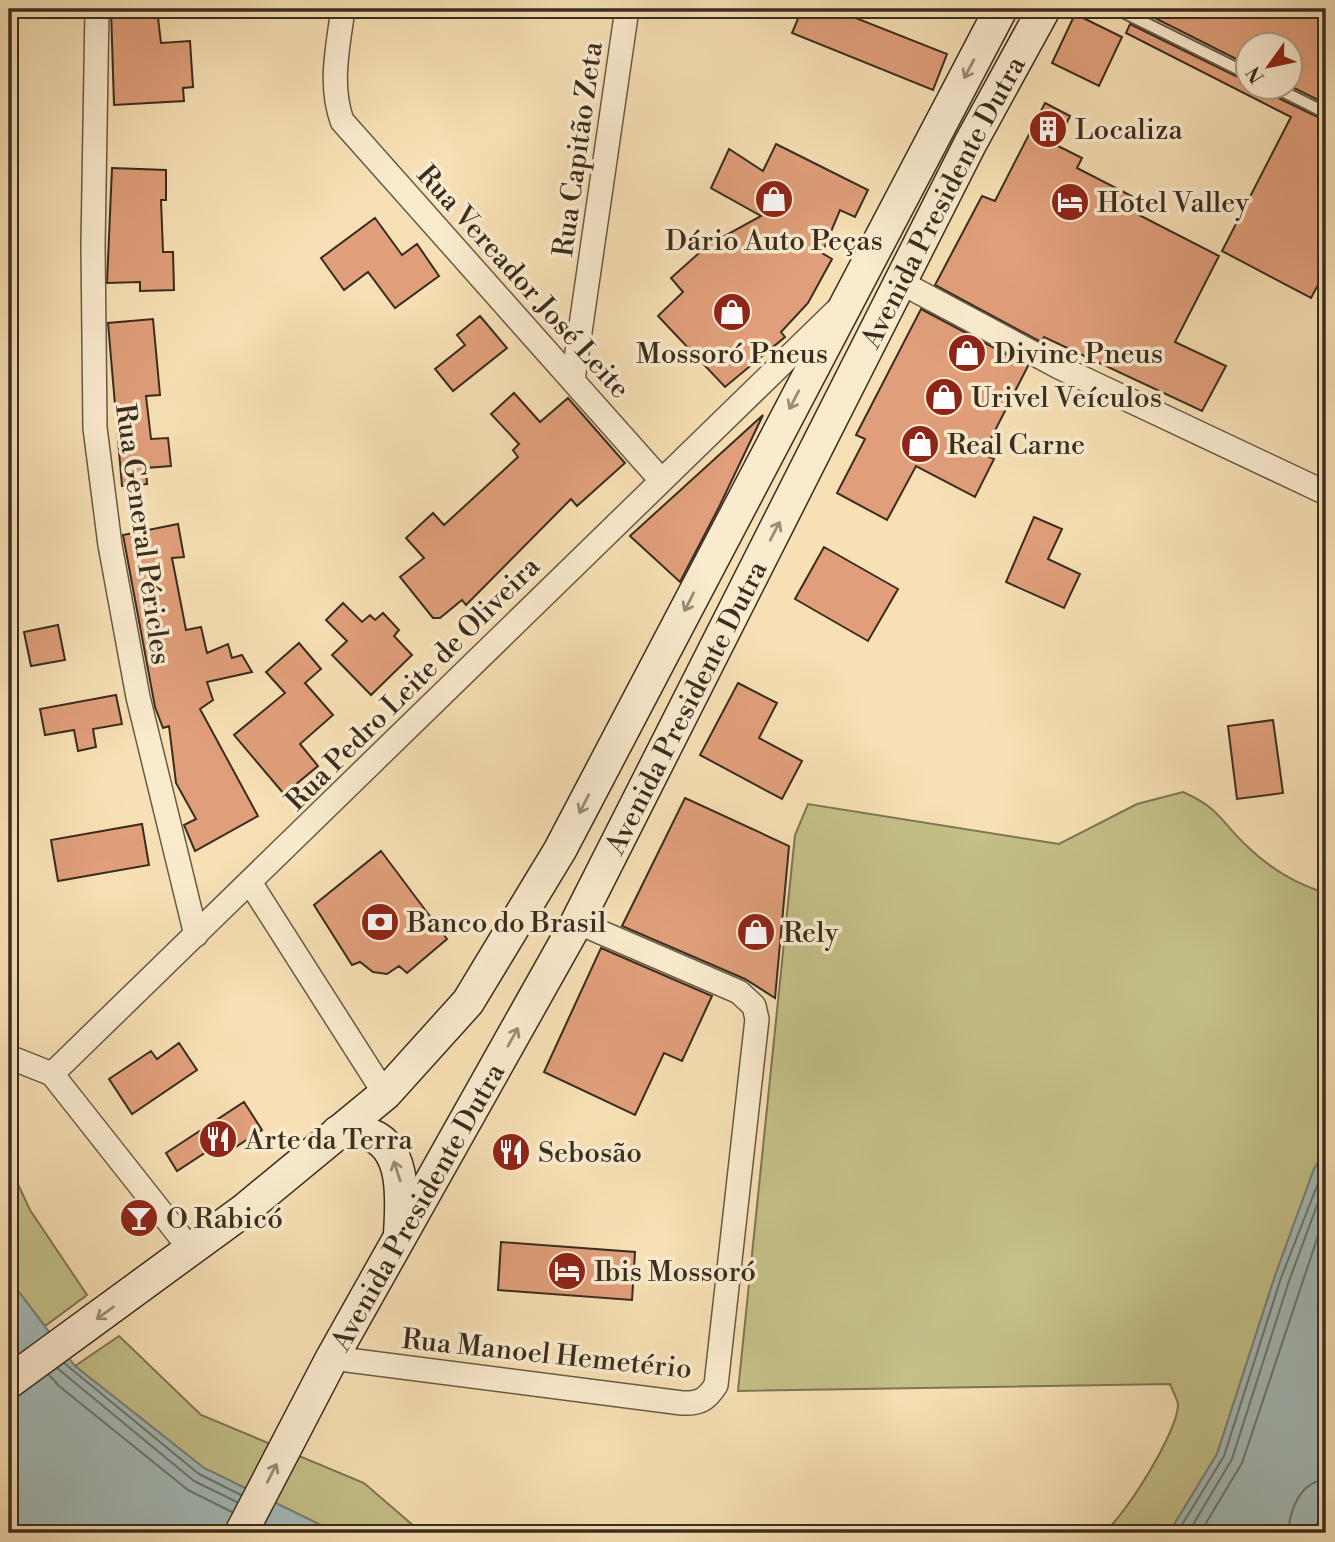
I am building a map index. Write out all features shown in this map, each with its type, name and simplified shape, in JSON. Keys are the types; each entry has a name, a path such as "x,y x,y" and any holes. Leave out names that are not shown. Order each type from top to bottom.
{"main road":[{"name":"Avenida Presidente Dutra","path":"9,1382 161,1273 385,1094 468,1002 560,850 1001,9"},
{"name":"Avenida Presidente Dutra","path":"241,1533 332,1358 577,922 970,144 1044,9"},
{"path":"938,125 970,144"},
{"path":"560,850 603,871"},
{"path":"338,1132 365,1133 379,1140 392,1155 401,1184 400,1238"}],"street":[{"name":"Rua General Péricles","path":"97,9 93,245 95,428 110,545 138,697 196,935"},
{"name":"Rua Vereador José Leite","path":"343,9 334,78 335,102 342,121 661,481"},
{"name":"Rua Capitão Zeta","path":"573,380 627,9"},
{"path":"900,282 1059,367 1326,494"},
{"name":"Rua Pedro Leite de Oliveira","path":"52,1073 251,884 846,302"},
{"path":"251,884 385,1094"},
{"name":"Rua Manoel Hemetério","path":"332,1358 695,1404 708,1398 716,1385 757,1019 754,1006 739,992 577,922"},
{"path":"9,1057 52,1073 191,1250"}],"lane":[{"path":"1116,9 1234,67"},
{"path":"1304,102 1326,113"}],"shaded area":[{"path":"1183,792 1213,810 1256,855 1275,869 1326,893 1326,1150 1314,1169 1275,1276 1217,1454 1169,1533 1103,1533 1124,1510 1149,1473 1170,1433 1178,1404 1170,1384 738,1391 795,835 808,804 1059,844 1137,804"},
{"path":"9,1165 30,1210 87,1295 45,1326 9,1279"},
{"path":"119,1336 201,1415 364,1483 422,1533 337,1533 204,1468 75,1366"}],"water":[{"path":"1326,1150 1326,1497 1314,1533 1169,1533 1217,1454 1275,1276 1314,1169"},
{"path":"9,1279 75,1366 204,1468 337,1533 9,1533"}],"building":[{"path":"111,9 157,9 161,43 190,41 193,87 183,88 184,101 114,105"},
{"path":"802,9 833,9 947,54 933,90 792,33"},
{"path":"1137,9 1326,9 1326,104 1304,93 1304,32 1234,32 1234,58"},
{"path":"1075,14 1122,37 1099,86 1052,63"},
{"path":"1130,24 1234,75 1234,88 1126,33"},
{"path":"1262,102 1287,102 1326,121 1326,270 1311,298 1222,251 1291,117"},
{"path":"1045,103 1070,116 1056,145 1082,158 1077,168 1145,203 1139,215 1219,256 1175,342 1226,366 1202,411 1044,337 1041,342 935,285 982,196 995,201"},
{"path":"776,144 868,190 855,217 840,210 822,253 832,259 808,303 781,332 785,337 725,387 658,316 683,292 671,278 708,245 761,216 711,188 729,149 763,171"},
{"path":"112,168 166,170 166,200 161,200 163,252 173,252 174,290 140,291 140,282 107,283"},
{"path":"375,218 402,255 417,244 439,276 395,308 368,272 344,290 321,258"},
{"path":"921,309 1028,366 983,454 994,459 975,497 916,466 887,520 837,493 865,439 856,435"},
{"path":"480,316 507,348 453,391 435,369 465,345 457,335"},
{"path":"153,319 160,395 146,396 151,439 168,438 171,466 146,468 147,484 122,486 108,323"},
{"path":"514,393 540,422 568,398 625,463 577,506 571,499 466,605 462,600 440,618 433,618 400,577 424,558 406,538 433,513 444,525 518,457 513,450 519,444 491,414"},
{"path":"763,415 719,507 680,582 630,536"},
{"path":"1034,517 1062,529 1048,559 1080,574 1064,608 1006,582"},
{"path":"178,524 184,557 172,558 186,630 201,627 207,653 228,644 232,658 242,655 252,672 207,682 213,700 200,709 258,816 195,851 184,825 196,819 176,783 169,726 163,728 155,707 123,535"},
{"path":"824,547 898,589 868,641 795,599"},
{"path":"343,603 362,622 370,615 375,620 383,613 399,630 394,636 412,655 371,695 332,655 347,641 326,620"},
{"path":"58,625 65,660 31,666 24,632"},
{"path":"299,643 321,669 305,683 333,715 300,744 318,766 284,794 234,735 285,693 266,672"},
{"path":"738,683 777,703 759,738 802,761 782,799 700,755"},
{"path":"116,695 122,724 93,729 96,747 78,751 74,730 45,735 40,709"},
{"path":"1273,720 1283,793 1237,799 1228,726"},
{"path":"685,798 789,846 775,998 745,979 622,926"},
{"path":"142,824 149,865 58,881 51,840"},
{"name":"Banco do Brasil","path":"381,851 447,939 407,973 399,966 387,974 373,972 360,962 352,965 314,905"},
{"path":"601,948 712,996 682,1061 664,1053 635,1115 544,1072"},
{"path":"179,1043 197,1070 132,1114 109,1079 151,1051 157,1059"},
{"name":"Arte da Terra","path":"244,1102 262,1130 220,1157 214,1147 177,1171 166,1153"},
{"name":"Ibis Mossoró","path":"501,1242 635,1252 632,1300 498,1290"}],"place":[{"name":"Localiza","path":"1048,129"},
{"name":"Dário Auto Peças","path":"774,199"},
{"name":"Hotel Valley","path":"1070,202"},
{"name":"Mossoró Pneus","path":"732,312"},
{"name":"Divine Pneus","path":"967,353"},
{"name":"Urivel Veículos","path":"944,397"},
{"name":"Real Carne","path":"920,444"},
{"name":"Banco do Brasil","path":"380,922"},
{"name":"Rely","path":"756,932"},
{"name":"Arte da Terra","path":"218,1139"},
{"name":"Sebosão","path":"511,1152"},
{"name":"O Rabicó","path":"139,1218"},
{"name":"Ibis Mossoró","path":"567,1271"}]}
